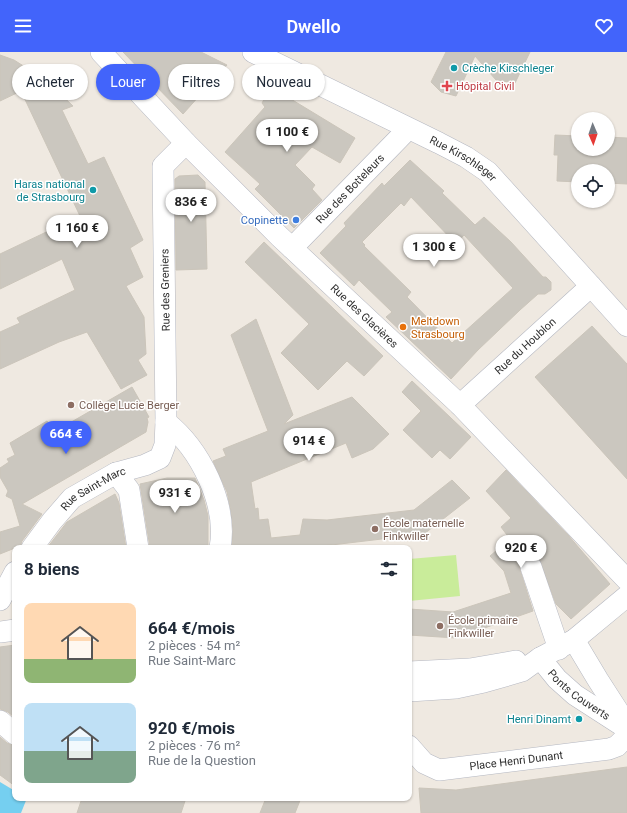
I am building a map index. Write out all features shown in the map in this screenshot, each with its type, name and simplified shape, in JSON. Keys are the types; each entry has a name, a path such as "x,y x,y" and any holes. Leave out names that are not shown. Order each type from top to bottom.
{"street":[{"name":"Rue des Glacières","path":"101,52 186,143 292,248 460,405 627,580"},
{"name":"Rue Kirschleger","path":"253,52 466,157 488,172 512,196 627,326"},
{"name":"Rue des Botteleurs","path":"292,248 408,128"},
{"name":"Rue des Greniers","path":"166,422 163,166 186,143"},
{"name":"Rue du Houblon","path":"460,405 591,286"},
{"name":"Rue Saint-Marc","path":"34,545 69,501 116,473 145,465 160,458 165,445 166,422"},
{"path":"166,422 180,435 209,478 219,517 220,545"},
{"path":"116,473 129,490 138,545"},
{"name":"Ponts Couverts","path":"531,568 566,644 598,680 618,711 626,732"},
{"path":"0,600 12,578"},
{"path":"412,691 456,688 522,671 540,658 566,644 627,596"},
{"path":"0,632 12,630"},
{"path":"412,672 470,669 540,658"},
{"name":"Ponts Couverts","path":"540,658 557,679 575,695 626,732"},
{"path":"0,721 12,731"},
{"name":"Place Henri Dunant","path":"412,749 424,763 438,770 609,749 617,746 626,732"}],"green space":[{"path":"456,555 460,596 412,601 412,559"}],"water":[{"path":"0,782 12,789 12,801 26,801 21,813 0,813"}],"building":[{"path":"123,52 201,52 225,64 168,64 168,98 160,90 160,64 135,64"},
{"path":"446,52 530,52 515,83 496,80 475,56 456,96 441,92 431,82"},
{"path":"0,55 20,64 12,64 12,95 0,101"},
{"path":"25,100 67,100 73,106 62,110 88,164 104,157 143,240 130,248 143,277 126,286 144,317 146,354 138,360 147,375 121,389 87,332 59,342 0,369 0,332 20,323 17,318 75,290 62,259 0,289 0,254 80,216"},
{"path":"169,100 196,100 183,114"},
{"path":"264,100 292,100 355,138 340,163 312,147 295,165 315,185 312,189 322,200 294,228 255,189 260,184 225,152 265,107 262,103"},
{"path":"555,135 571,136 571,156 615,156 615,137 627,138 627,184 615,183 615,164 571,164 571,182 557,181 558,155 554,155"},
{"path":"410,160 444,191 442,193 475,225 484,217 511,242 543,277 546,277 551,282 551,290 545,294 538,294 520,310 478,350 451,379 386,317 392,312 359,280 354,286 320,253 346,226 344,223 382,183 384,186","holes":["411,197 456,244 464,235 513,288 452,343 407,297 411,292 364,246 365,245 362,242 401,203 404,206"]},
{"path":"198,175 205,182 207,269 176,270 175,179 179,176"},
{"path":"264,242 383,356 364,376 347,361 318,390 281,353 309,324 245,262"},
{"path":"256,319 293,415 284,424 352,397 389,434 373,449 352,458 346,443 251,482 255,509 258,508 259,520 268,519 271,538 300,535 303,519 327,520 414,510 452,480 470,498 424,534 331,545 232,545 233,530 227,492 213,461 226,456 223,449 268,431 231,335"},
{"path":"592,326 627,364 627,479 535,377"},
{"path":"412,381 471,437 450,459 440,450 432,458 403,430 421,411 402,392"},
{"path":"132,387 149,417 147,418 148,422 146,432 22,504 42,514 22,541 21,545 12,545 12,549 0,554 0,532 20,526 12,499 6,496 8,491 0,477 0,468 9,462 7,459 15,455 10,443 47,421 54,432"},
{"path":"506,470 568,535 610,584 571,619 556,604 539,558 534,555 528,556 522,559 519,565 533,611 456,638 412,635 412,609 453,612 511,593 504,571 490,556 510,539 501,527 511,518 486,491"},
{"path":"167,478 195,478 204,500 208,516 208,545 150,545 140,484"},
{"path":"115,494 119,503 126,545 49,545 67,522"},
{"path":"12,645 12,715 0,709 0,647"},
{"path":"0,737 12,745 12,784 0,775"},
{"path":"627,767 627,813 421,813 419,788 456,790"},
{"path":"81,801 185,801 181,813 77,813"},
{"path":"265,801 300,801 295,813 260,813"}],"place":[{"name":"Crèche Kirschleger","path":"454,68"},
{"name":"Hôpital Civil","path":"447,86"},
{"name":"Haras national de Strasbourg","path":"93,190"},
{"name":"Copinette","path":"296,220"},
{"name":"Meltdown Strasbourg","path":"403,327"},
{"name":"Collège Lucie Berger","path":"71,405"},
{"name":"École maternelle Finkwiller","path":"375,529"},
{"name":"École primaire Finkwiller","path":"440,626"},
{"name":"Henri Dinamt","path":"579,719"}]}
